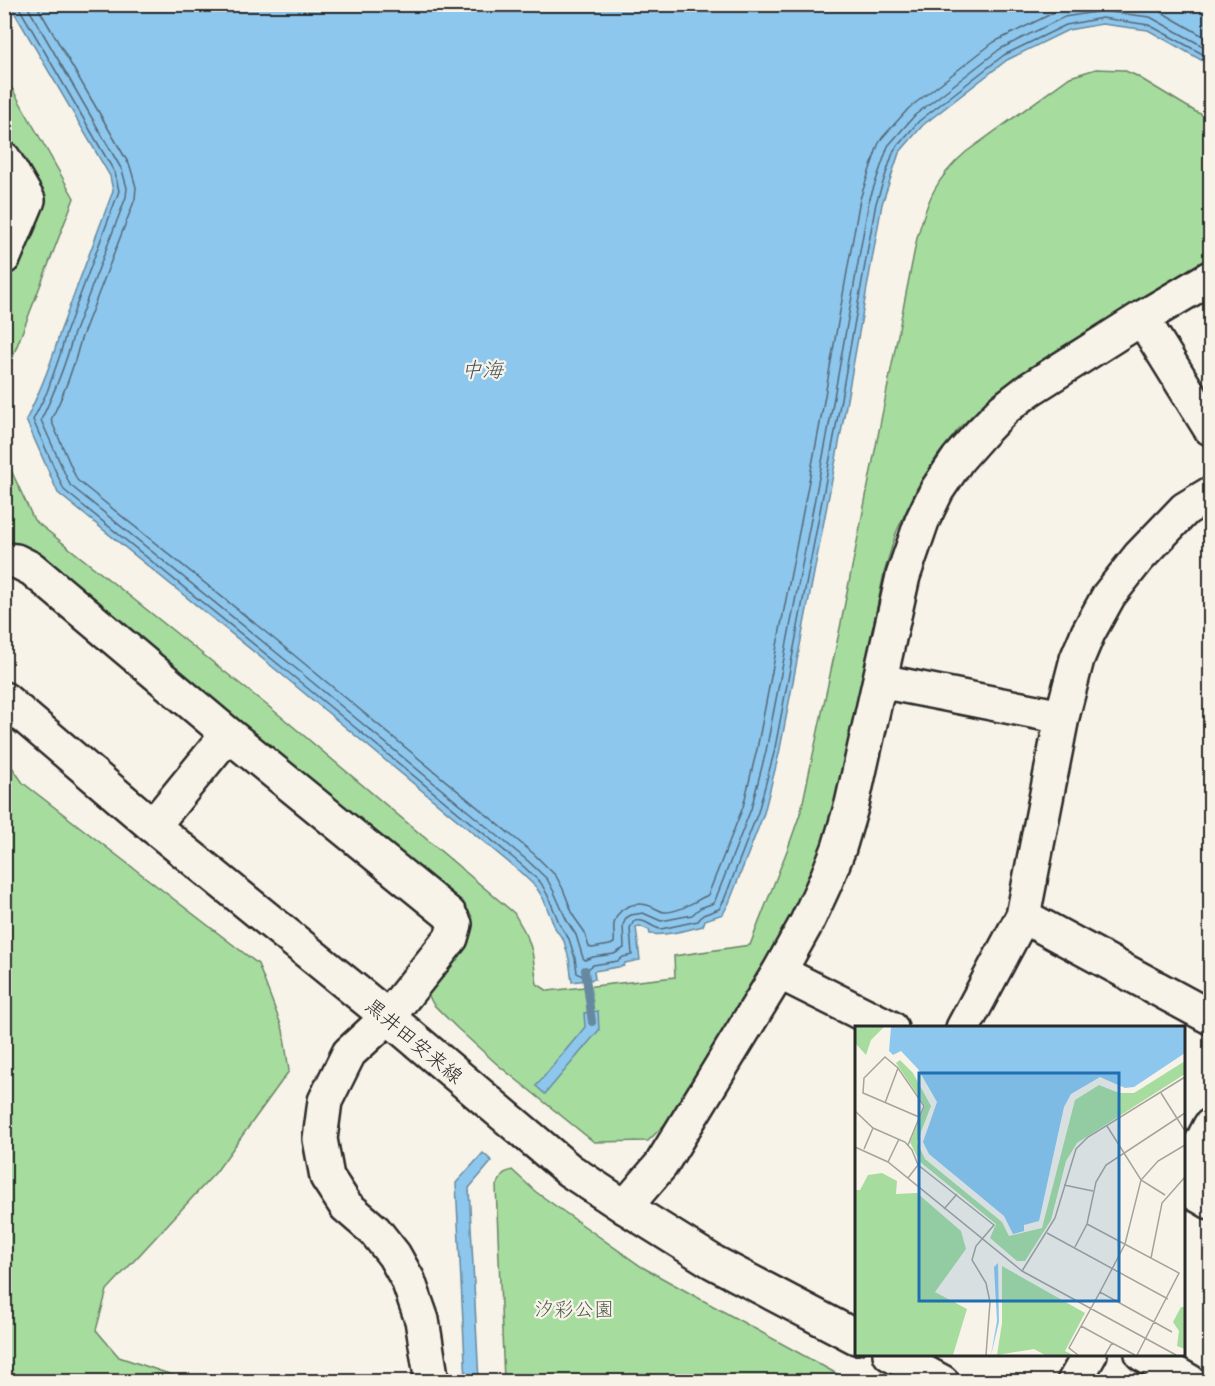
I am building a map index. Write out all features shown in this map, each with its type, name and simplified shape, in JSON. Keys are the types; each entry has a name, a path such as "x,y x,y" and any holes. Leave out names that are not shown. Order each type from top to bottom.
{"street":[{"path":"4,159 28,200 4,257"},
{"path":"625,1207 661,1165 779,972 825,883 839,848 852,804 895,607 911,549 937,490 958,459 980,434 1030,389 1210,278"},
{"path":"1142,318 1210,428"},
{"path":"964,1026 1023,916 1062,717 1077,659 1088,633 1109,595 1139,557 1185,509 1210,494"},
{"path":"4,560 16,561 32,569 228,734 449,914 455,924 450,938 388,1017 349,1053 325,1101 320,1139 327,1177 346,1206 375,1231 394,1255 408,1280 422,1320 432,1382"},
{"path":"880,681 1062,717"},
{"name":"黒井田安来線","path":"4,699 153,826 388,1017 569,1170 713,1262 855,1336"},
{"path":"153,826 228,734"},
{"path":"1023,916 1210,1017"},
{"path":"779,972 887,1026"},
{"path":"1185,1174 1210,1126"},
{"path":"1185,1188 1210,1202"},
{"path":"894,1356 942,1382"},
{"path":"1074,1382 1089,1356"},
{"path":"1145,1356 1190,1382"}],"green space":[{"path":"1096,69 1123,70 1135,75 1210,118 1210,257 1029,368 961,426 938,455 917,488 896,533 884,573 838,799 806,894 759,979 665,1124 648,1141 594,1142 498,1065 457,1028 433,1004 427,992 468,919 5,540 4,455 34,520 283,718 514,913 527,936 532,951 537,984 548,991 675,977 674,956 750,945 801,811 840,628 917,238 929,201 947,171 966,152 1070,77"},
{"path":"5,76 74,198 5,377 5,280 37,202 5,143"},
{"path":"5,757 23,783 258,964 283,1030 289,1071 216,1172 107,1290 96,1330 119,1357 190,1381 5,1381"},
{"name":"汐彩公園","path":"512,1170 536,1192 642,1267 850,1381 504,1381 496,1186 504,1173"}],"water":[{"name":"中海","path":"10,5 1210,5 1210,65 1148,30 1102,24 1068,30 1007,60 923,125 899,153 882,204 841,433 779,754 764,813 729,903 723,914 705,920 703,926 663,934 650,934 649,930 640,926 636,927 640,960 625,963 624,966 594,971 595,979 572,982 564,941 555,928 536,887 280,673 58,493 26,420 41,388 113,191 110,176"},
{"path":"598,1011 599,1030 545,1094 536,1086 585,1027 584,1013"},
{"path":"483,1153 492,1161 469,1188 479,1381 466,1381 456,1183"}],"waterway":[{"path":"585,970 592,1022"}]}
